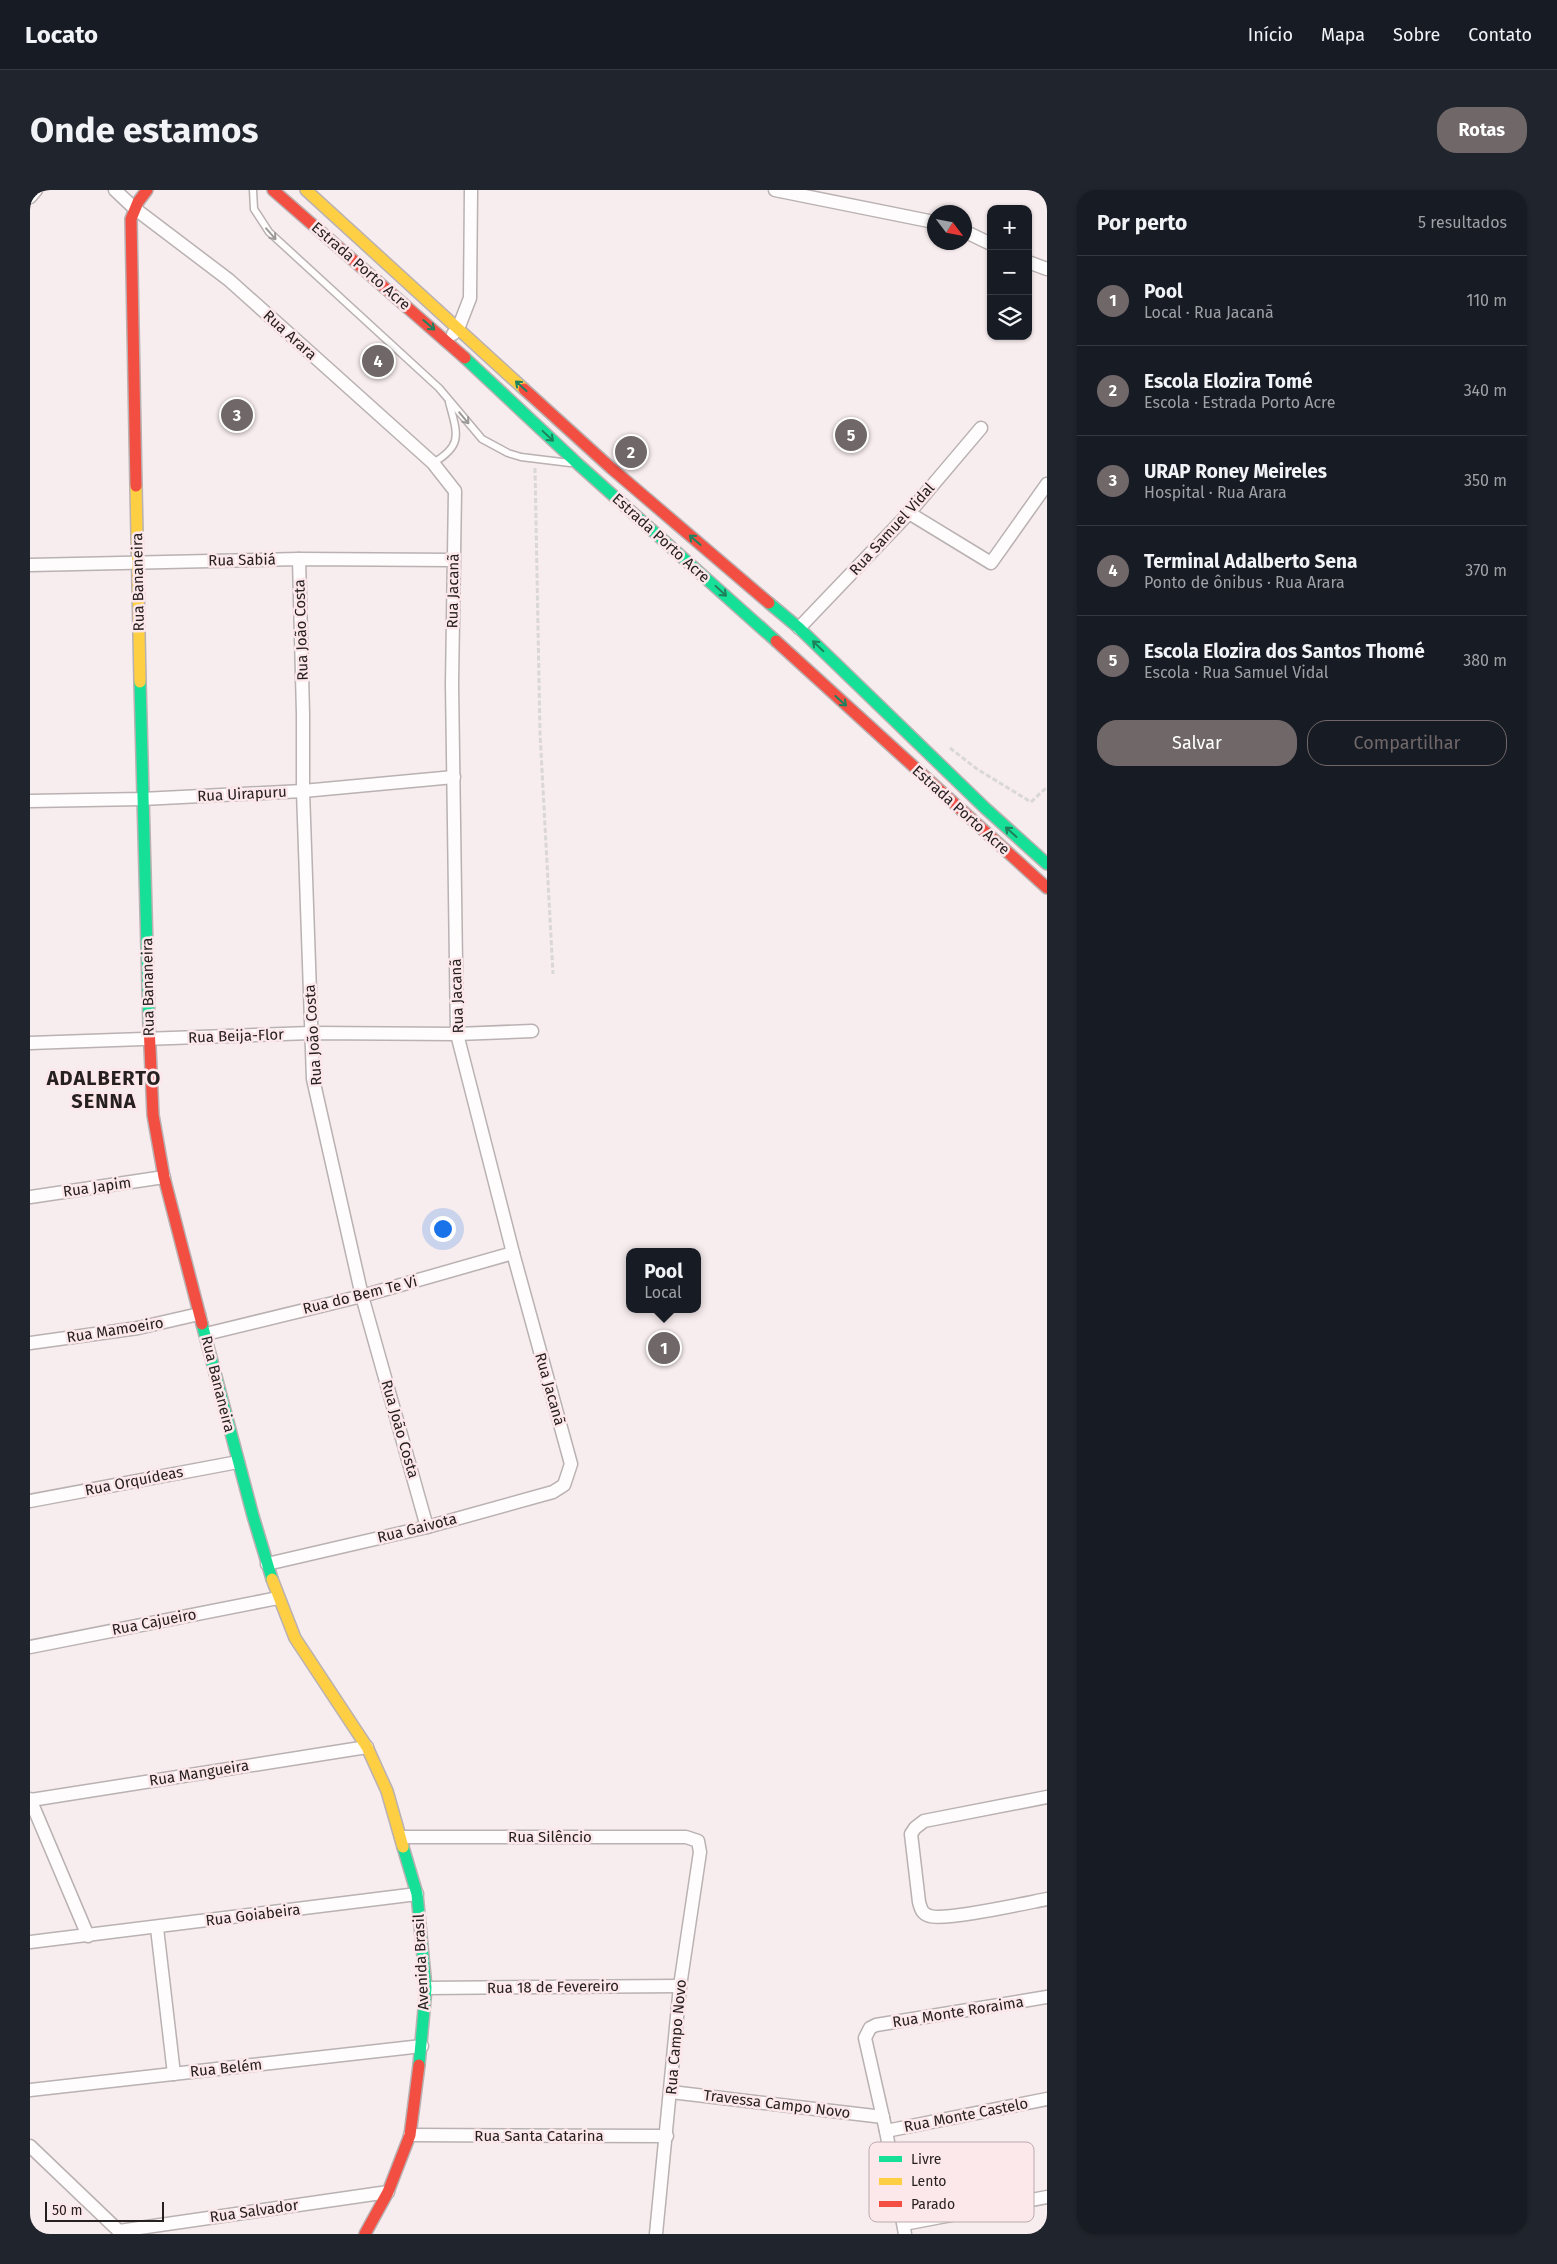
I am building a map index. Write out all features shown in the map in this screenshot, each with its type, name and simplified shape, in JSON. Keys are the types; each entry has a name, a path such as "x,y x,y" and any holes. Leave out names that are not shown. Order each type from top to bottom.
{"street":[{"path":"30,197 36,190"},
{"name":"Rua Arara","path":"115,190 134,208 229,280 433,463 455,490"},
{"name":"Rua Bananeira","path":"147,190 134,208 131,219 142,799 153,1115 164,1177 199,1314 206,1334 238,1462 278,1598 295,1638 367,1747"},
{"name":"Estrada Porto Acre","path":"273,190 447,341 578,464 688,561 1047,888"},
{"name":"Estrada Porto Acre","path":"306,190 611,468 799,628 985,808 1047,864"},
{"path":"447,341 458,329 470,298 471,190"},
{"path":"775,190 927,221"},
{"path":"972,235 987,242"},
{"path":"1032,263 1047,269"},
{"name":"Rua Samuel Vidal","path":"799,628 909,513 981,428"},
{"path":"909,513 991,563 1047,484"},
{"name":"Rua Jacanã","path":"455,490 453,560 457,1034 513,1253 571,1464 564,1485"},
{"name":"Rua Sabiá","path":"30,565 299,559 453,560"},
{"name":"Rua João Costa","path":"299,559 303,791 313,1079 362,1296 427,1527"},
{"name":"Rua Uirapuru","path":"30,801 142,799 303,791 454,777"},
{"name":"Rua Beija-Flor","path":"30,1044 311,1033 457,1034 532,1031"},
{"name":"Rua Japim","path":"30,1197 164,1177"},
{"name":"Rua do Bem Te Vi","path":"206,1334 362,1296 513,1253"},
{"name":"Rua Mamoeiro","path":"30,1343 138,1328 199,1314"},
{"name":"Rua Orquídeas","path":"30,1501 238,1462"},
{"name":"Rua Gaivota","path":"267,1564 427,1527 553,1492 564,1485"},
{"name":"Rua Cajueiro","path":"30,1647 278,1598"},
{"name":"Rua Mangueira","path":"30,1799 367,1747"},
{"name":"Avenida Brasil","path":"365,2234 388,2192 410,2135 422,2046 426,1988 418,1894 387,1791 367,1747"},
{"path":"1047,1797 924,1821 911,1834 918,1902 922,1912 935,1917 1047,1899"},
{"path":"30,1799 88,1936"},
{"name":"Rua Silêncio","path":"401,1837 686,1837 698,1841"},
{"name":"Rua Campo Novo","path":"656,2234 667,2136 680,1986 700,1852 698,1841"},
{"name":"Rua Goiabeira","path":"30,1942 156,1928 418,1894"},
{"path":"156,1928 174,2074"},
{"name":"Rua 18 de Fevereiro","path":"426,1988 680,1986"},
{"name":"Rua Monte Roraima","path":"882,2117 865,2038 870,2028 876,2025 1047,1997"},
{"name":"Rua Belém","path":"30,2090 422,2046"},
{"name":"Travessa Campo Novo","path":"671,2092 805,2106 882,2117"},
{"name":"Rua Monte Castelo","path":"886,2131 1047,2099"},
{"path":"882,2117 888,2142"},
{"name":"Rua Santa Catarina","path":"410,2135 667,2136"},
{"path":"30,2146 120,2232"},
{"name":"Rua Salvador","path":"120,2232 388,2192"},
{"path":"1034,2200 1047,2197"},
{"path":"904,2229 935,2222"}],"lane":[{"path":"253,190 254,209 269,232 448,398 482,438 508,453 535,460 578,464"},
{"path":"433,463 448,455 455,444 457,431 448,398"}],"path":[{"path":"535,460 540,733 553,974"},
{"path":"948,747 977,769 1031,802 1047,787"}],"traffic: fast":[{"path":"465,358 578,464 776,641"},
{"path":"769,603 799,628 985,808 1047,864"},
{"path":"140,682 149,1025"},
{"path":"202,1324 253,1516 272,1579"},
{"path":"403,1847 417,1894 426,1988 419,2065"}],"traffic: slow":[{"path":"306,190 524,389"},
{"path":"136,486 140,682"},
{"path":"272,1579 295,1638 367,1747 387,1791 403,1847"}],"traffic: jam":[{"path":"136,486 131,219 138,202 147,190"},
{"path":"273,190 465,358"},
{"path":"524,389 611,468 769,603"},
{"path":"776,641 1047,888"},
{"path":"149,1025 153,1115 164,1177 202,1324"},
{"path":"365,2234 388,2192 410,2135 419,2065"}],"place":[{"name":"Terminal Adalberto Sena","path":"378,361"},
{"name":"URAP Roney Meireles","path":"237,415"},
{"name":"Escola Elozira dos Santos Thomé","path":"851,435"},
{"name":"Escola Elozira Tomé","path":"631,452"},
{"name":"Pool","path":"664,1348"}],"district":[{"name":"ADALBERTO SENNA","path":"104,1090"}]}
